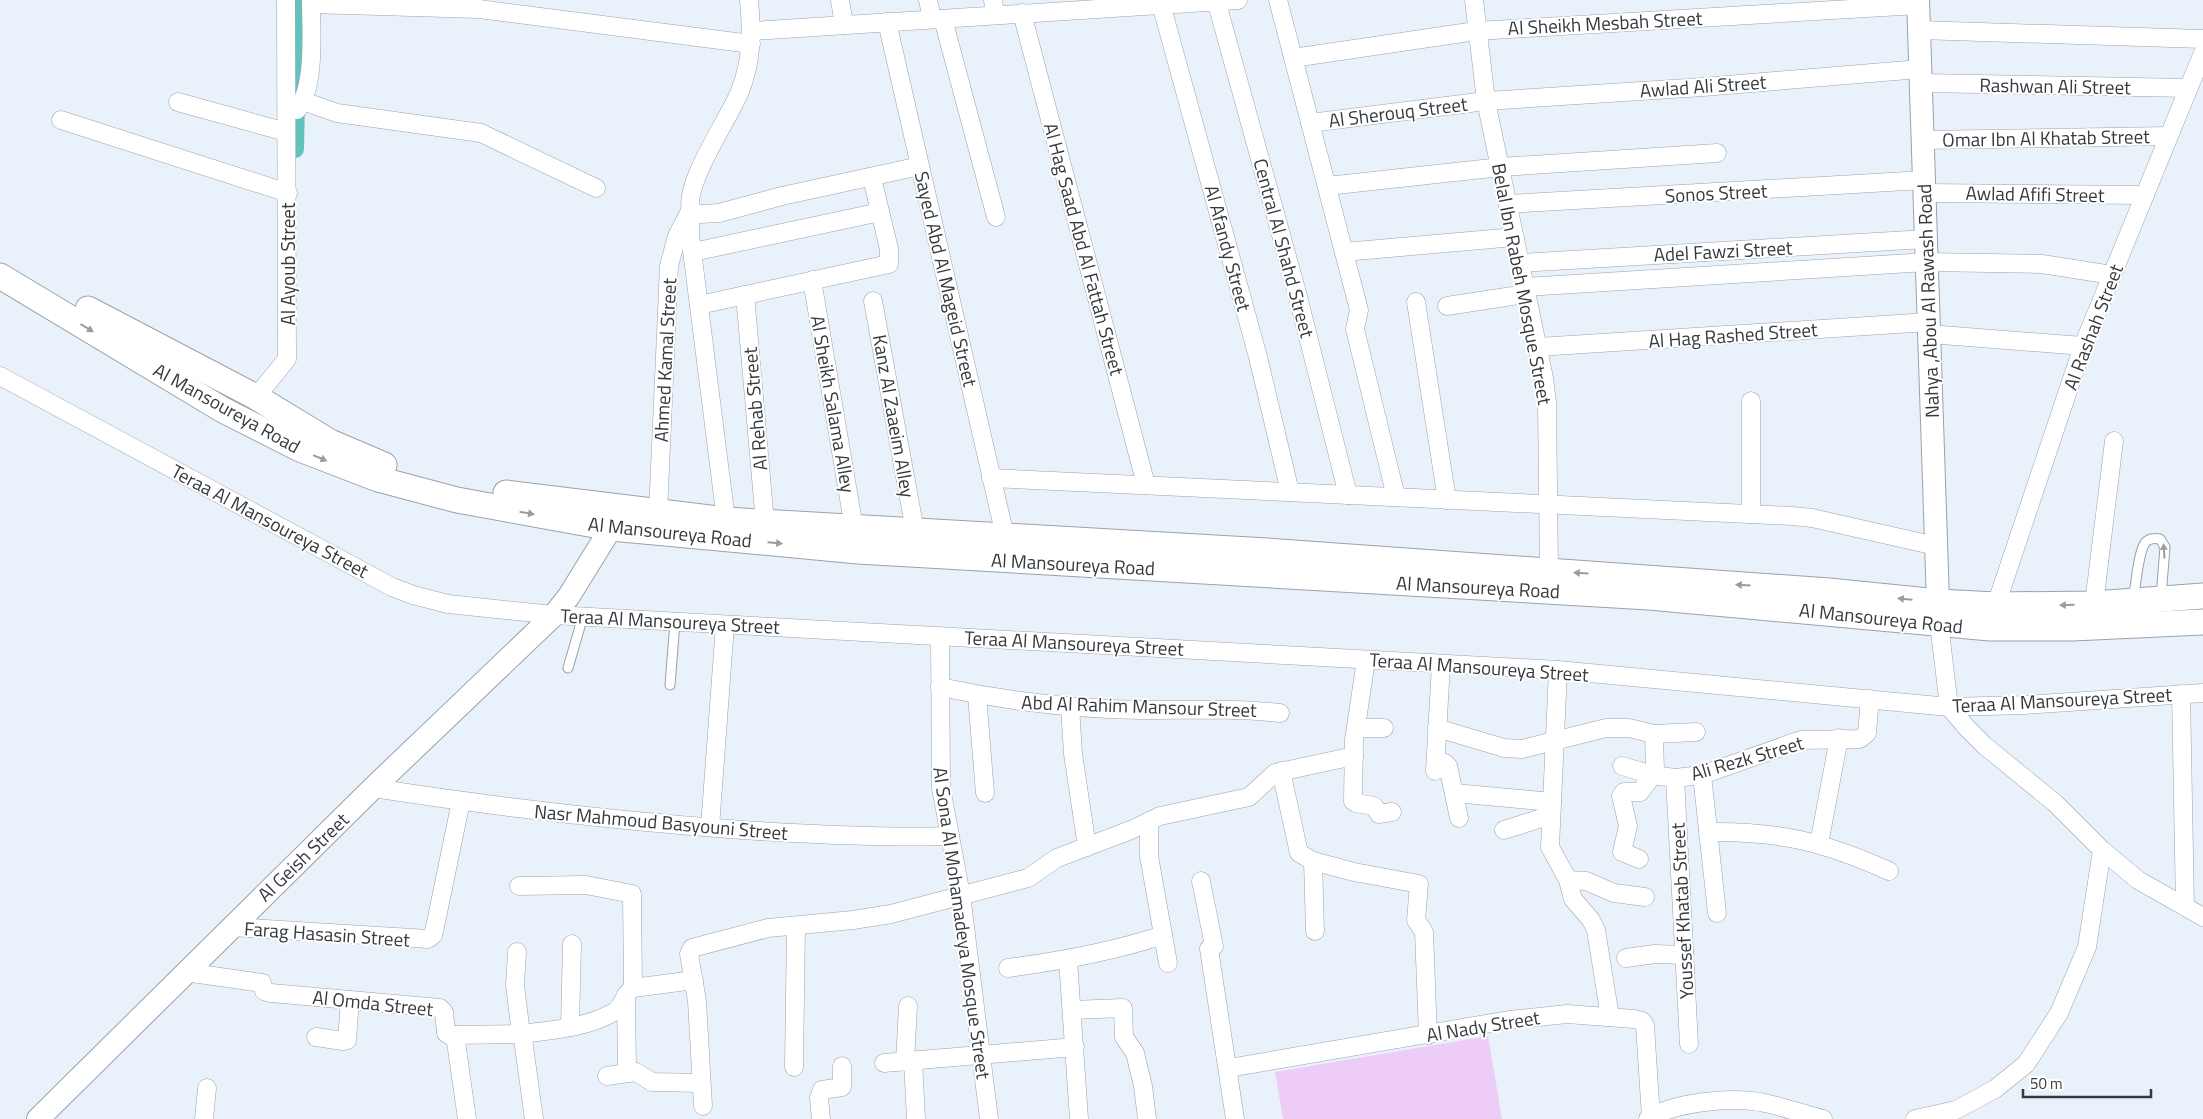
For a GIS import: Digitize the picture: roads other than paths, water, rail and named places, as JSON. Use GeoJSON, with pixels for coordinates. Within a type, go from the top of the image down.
{"type":"FeatureCollection","features":[{"type":"Feature","properties":{"kind":"main road","name":"Al Mansoureya Road"},"geometry":{"type":"LineString","coordinates":[[0,258],[71,300],[180,370],[261,431],[300,450],[363,474],[605,538],[858,551],[1549,571],[1829,591],[1938,613],[1990,628],[2072,628],[2203,622]]}},
{"type":"Feature","properties":{"kind":"main road","name":"Al Mansoureya Road"},"geometry":{"type":"LineString","coordinates":[[0,276],[180,370],[256,398],[330,442],[408,473],[466,487],[658,514],[766,523],[1005,536],[1266,563],[1649,597],[1938,613],[1996,605],[2094,604],[2203,596]]}},
{"type":"Feature","properties":{"kind":"street","name":"Al Ayoub Street"},"geometry":{"type":"LineString","coordinates":[[256,398],[287,359],[286,0]]}},
{"type":"Feature","properties":{"kind":"street"},"geometry":{"type":"LineString","coordinates":[[726,520],[692,252],[690,197],[696,178],[740,92],[748,66],[752,37],[749,0]]}},
{"type":"Feature","properties":{"kind":"street"},"geometry":{"type":"LineString","coordinates":[[840,0],[844,25]]}},
{"type":"Feature","properties":{"kind":"street"},"geometry":{"type":"LineString","coordinates":[[928,0],[937,19],[996,217]]}},
{"type":"Feature","properties":{"kind":"street"},"geometry":{"type":"LineString","coordinates":[[178,102],[286,125],[303,101],[309,70],[311,2],[479,9],[752,37],[844,25],[937,19],[994,7],[1022,13],[1090,4],[1238,0]]}},
{"type":"Feature","properties":{"kind":"street"},"geometry":{"type":"LineString","coordinates":[[1278,0],[1359,310],[1355,328],[1396,497]]}},
{"type":"Feature","properties":{"kind":"street","name":"Belal Ibn Rabeh Mosque Street"},"geometry":{"type":"LineString","coordinates":[[1474,0],[1476,31],[1486,101],[1538,347],[1547,403],[1549,571]]}},
{"type":"Feature","properties":{"kind":"street","name":"Central Al Shahd Street"},"geometry":{"type":"LineString","coordinates":[[1216,1],[1296,289],[1348,495]]}},
{"type":"Feature","properties":{"kind":"street","name":"Al Afandy Street"},"geometry":{"type":"LineString","coordinates":[[1150,3],[1258,357],[1290,492]]}},
{"type":"Feature","properties":{"kind":"street","name":"Al Sheikh Mesbah Street"},"geometry":{"type":"LineString","coordinates":[[1293,58],[1476,31],[1918,3]]}},
{"type":"Feature","properties":{"kind":"street","name":"Nahya ,Abou Al Rawash Road"},"geometry":{"type":"LineString","coordinates":[[1918,3],[1938,613]]}},
{"type":"Feature","properties":{"kind":"street","name":"Al Hag Saad Abd Al Fattah Street"},"geometry":{"type":"LineString","coordinates":[[1022,13],[1146,485]]}},
{"type":"Feature","properties":{"kind":"street","name":"Sayed Abd Al Mageid Street"},"geometry":{"type":"LineString","coordinates":[[887,22],[1005,536]]}},
{"type":"Feature","properties":{"kind":"street"},"geometry":{"type":"LineString","coordinates":[[1919,30],[2203,39]]}},
{"type":"Feature","properties":{"kind":"street","name":"Al Rashah Street"},"geometry":{"type":"LineString","coordinates":[[1996,605],[2083,346],[2203,53]]}},
{"type":"Feature","properties":{"kind":"street","name":"Rashwan Ali Street"},"geometry":{"type":"LineString","coordinates":[[1920,76],[2188,88]]}},
{"type":"Feature","properties":{"kind":"street","name":"Awlad Ali Street"},"geometry":{"type":"LineString","coordinates":[[1486,101],[1920,76]]}},
{"type":"Feature","properties":{"kind":"street"},"geometry":{"type":"LineString","coordinates":[[303,101],[337,113],[481,133],[596,188]]}},
{"type":"Feature","properties":{"kind":"street","name":"Al Sherouq Street"},"geometry":{"type":"LineString","coordinates":[[1310,124],[1486,101]]}},
{"type":"Feature","properties":{"kind":"street"},"geometry":{"type":"LineString","coordinates":[[61,120],[288,193]]}},
{"type":"Feature","properties":{"kind":"street","name":"Omar Ibn Al Khatab Street"},"geometry":{"type":"LineString","coordinates":[[1923,140],[2169,136]]}},
{"type":"Feature","properties":{"kind":"street"},"geometry":{"type":"LineString","coordinates":[[1327,186],[1501,167],[1717,153]]}},
{"type":"Feature","properties":{"kind":"street"},"geometry":{"type":"LineString","coordinates":[[691,211],[700,214],[719,213],[782,196],[872,178],[920,166]]}},
{"type":"Feature","properties":{"kind":"street"},"geometry":{"type":"LineString","coordinates":[[699,304],[889,264],[891,260],[872,178]]}},
{"type":"Feature","properties":{"kind":"street","name":"Awlad Afifi Street"},"geometry":{"type":"LineString","coordinates":[[1924,186],[2145,195]]}},
{"type":"Feature","properties":{"kind":"street","name":"Sonos Street"},"geometry":{"type":"LineString","coordinates":[[1508,204],[1924,186]]}},
{"type":"Feature","properties":{"kind":"street","name":"Ahmed Kamal Street"},"geometry":{"type":"LineString","coordinates":[[658,514],[669,266],[677,236],[691,211]]}},
{"type":"Feature","properties":{"kind":"street"},"geometry":{"type":"LineString","coordinates":[[692,252],[880,212]]}},
{"type":"Feature","properties":{"kind":"street"},"geometry":{"type":"LineString","coordinates":[[1344,252],[1515,237]]}},
{"type":"Feature","properties":{"kind":"street","name":"Adel Fawzi Street"},"geometry":{"type":"LineString","coordinates":[[1520,262],[1926,239]]}},
{"type":"Feature","properties":{"kind":"street"},"geometry":{"type":"LineString","coordinates":[[1447,306],[1526,291],[1927,262],[2042,264],[2112,275]]}},
{"type":"Feature","properties":{"kind":"street","name":"Al Sheikh Salama Alley"},"geometry":{"type":"LineString","coordinates":[[812,280],[854,528]]}},
{"type":"Feature","properties":{"kind":"street","name":"Al Rehab Street"},"geometry":{"type":"LineString","coordinates":[[745,295],[766,523]]}},
{"type":"Feature","properties":{"kind":"street","name":"Kanz Al Zaaeim Alley"},"geometry":{"type":"LineString","coordinates":[[873,301],[915,531]]}},
{"type":"Feature","properties":{"kind":"street"},"geometry":{"type":"LineString","coordinates":[[1416,302],[1447,500]]}},
{"type":"Feature","properties":{"kind":"street","name":"Al Hag Rashed Street"},"geometry":{"type":"LineString","coordinates":[[1538,347],[1929,328],[2083,346]]}},
{"type":"Feature","properties":{"kind":"street","name":"Teraa Al Mansoureya Street"},"geometry":{"type":"LineString","coordinates":[[0,376],[392,587],[413,595],[448,604],[554,614],[725,625],[1558,670],[1949,707],[2024,706],[2203,692]]}},
{"type":"Feature","properties":{"kind":"street"},"geometry":{"type":"LineString","coordinates":[[1751,401],[1751,514]]}},
{"type":"Feature","properties":{"kind":"street"},"geometry":{"type":"LineString","coordinates":[[2094,604],[2114,441]]}},
{"type":"Feature","properties":{"kind":"street"},"geometry":{"type":"LineString","coordinates":[[991,478],[1812,518],[1936,546]]}},
{"type":"Feature","properties":{"kind":"street","name":"Al Geish Street"},"geometry":{"type":"LineString","coordinates":[[38,1119],[373,788],[554,614],[569,596],[605,538]]}},
{"type":"Feature","properties":{"kind":"street"},"geometry":{"type":"LineString","coordinates":[[1938,613],[1949,707],[1985,746],[2055,803],[2102,850],[2138,880],[2203,917]]}},
{"type":"Feature","properties":{"kind":"street"},"geometry":{"type":"LineString","coordinates":[[710,827],[725,625]]}},
{"type":"Feature","properties":{"kind":"street","name":"Al Sona Al Mohamadeya Mosque Street"},"geometry":{"type":"LineString","coordinates":[[940,636],[940,766],[961,895],[989,1119]]}},
{"type":"Feature","properties":{"kind":"street"},"geometry":{"type":"LineString","coordinates":[[1366,660],[1356,728],[1354,802],[1374,806],[1380,814],[1392,812]]}},
{"type":"Feature","properties":{"kind":"street"},"geometry":{"type":"LineString","coordinates":[[1441,664],[1435,766],[1447,764],[1455,792],[1459,818]]}},
{"type":"Feature","properties":{"kind":"street"},"geometry":{"type":"LineString","coordinates":[[1558,670],[1550,847],[1568,880],[1573,899],[1591,920],[1596,930],[1610,1017]]}},
{"type":"Feature","properties":{"kind":"street","name":"Abd Al Rahim Mansour Street"},"geometry":{"type":"LineString","coordinates":[[940,687],[977,695],[1070,706],[1143,710],[1210,708],[1280,713]]}},
{"type":"Feature","properties":{"kind":"street"},"geometry":{"type":"LineString","coordinates":[[2181,694],[2185,907]]}},
{"type":"Feature","properties":{"kind":"street"},"geometry":{"type":"LineString","coordinates":[[977,695],[985,793]]}},
{"type":"Feature","properties":{"kind":"street","name":"Ali Rezk Street"},"geometry":{"type":"LineString","coordinates":[[1622,766],[1653,775],[1675,778],[1702,775],[1801,740],[1839,738],[1858,740],[1864,737],[1870,700]]}},
{"type":"Feature","properties":{"kind":"street"},"geometry":{"type":"LineString","coordinates":[[1070,706],[1073,754],[1087,847]]}},
{"type":"Feature","properties":{"kind":"street"},"geometry":{"type":"LineString","coordinates":[[1356,728],[1384,728]]}},
{"type":"Feature","properties":{"kind":"street"},"geometry":{"type":"LineString","coordinates":[[1437,728],[1504,748],[1522,749],[1606,728],[1629,728],[1654,734],[1696,732]]}},
{"type":"Feature","properties":{"kind":"street"},"geometry":{"type":"LineString","coordinates":[[1640,859],[1622,852],[1628,830],[1619,822],[1621,795],[1624,792],[1638,793],[1653,775],[1655,769],[1654,734]]}},
{"type":"Feature","properties":{"kind":"street"},"geometry":{"type":"LineString","coordinates":[[1819,844],[1839,738]]}},
{"type":"Feature","properties":{"kind":"street"},"geometry":{"type":"LineString","coordinates":[[703,1106],[694,980],[689,954],[696,948],[768,928],[853,920],[891,914],[1028,878],[1057,858],[1160,816],[1249,797],[1268,777],[1281,771],[1354,756]]}},
{"type":"Feature","properties":{"kind":"street"},"geometry":{"type":"LineString","coordinates":[[1281,771],[1299,853],[1313,861],[1354,872],[1419,884],[1416,920],[1424,932],[1428,1035]]}},
{"type":"Feature","properties":{"kind":"street"},"geometry":{"type":"LineString","coordinates":[[1702,775],[1717,913]]}},
{"type":"Feature","properties":{"kind":"street","name":"Youssef Khatab Street"},"geometry":{"type":"LineString","coordinates":[[1675,778],[1689,1044]]}},
{"type":"Feature","properties":{"kind":"street","name":"Nasr Mahmoud Basyouni Street"},"geometry":{"type":"LineString","coordinates":[[373,788],[554,813],[710,827],[898,838],[950,836]]}},
{"type":"Feature","properties":{"kind":"street"},"geometry":{"type":"LineString","coordinates":[[1455,792],[1552,809]]}},
{"type":"Feature","properties":{"kind":"street","name":"Farag Hasasin Street"},"geometry":{"type":"LineString","coordinates":[[232,927],[428,939],[432,937],[460,801]]}},
{"type":"Feature","properties":{"kind":"street"},"geometry":{"type":"LineString","coordinates":[[1504,830],[1552,809]]}},
{"type":"Feature","properties":{"kind":"street"},"geometry":{"type":"LineString","coordinates":[[1148,821],[1149,856],[1168,963]]}},
{"type":"Feature","properties":{"kind":"street"},"geometry":{"type":"LineString","coordinates":[[1708,832],[1746,831],[1796,837],[1844,850],[1889,871]]}},
{"type":"Feature","properties":{"kind":"street"},"geometry":{"type":"LineString","coordinates":[[1915,1119],[1956,1110],[1995,1089],[2026,1064],[2059,1013],[2087,947],[2102,850]]}},
{"type":"Feature","properties":{"kind":"street"},"geometry":{"type":"LineString","coordinates":[[1313,861],[1315,931]]}},
{"type":"Feature","properties":{"kind":"street"},"geometry":{"type":"LineString","coordinates":[[1568,880],[1586,881],[1614,893],[1645,896]]}},
{"type":"Feature","properties":{"kind":"street"},"geometry":{"type":"LineString","coordinates":[[1201,881],[1214,946],[1209,949],[1229,1068],[1235,1119]]}},
{"type":"Feature","properties":{"kind":"street"},"geometry":{"type":"LineString","coordinates":[[519,886],[586,885],[632,894],[627,1073]]}},
{"type":"Feature","properties":{"kind":"street"},"geometry":{"type":"LineString","coordinates":[[794,1067],[796,926]]}},
{"type":"Feature","properties":{"kind":"street"},"geometry":{"type":"LineString","coordinates":[[1008,968],[1068,960],[1126,947],[1163,934]]}},
{"type":"Feature","properties":{"kind":"street"},"geometry":{"type":"LineString","coordinates":[[570,1027],[572,944]]}},
{"type":"Feature","properties":{"kind":"street"},"geometry":{"type":"LineString","coordinates":[[517,952],[515,985],[534,1119]]}},
{"type":"Feature","properties":{"kind":"street"},"geometry":{"type":"LineString","coordinates":[[1626,958],[1655,954],[1684,955]]}},
{"type":"Feature","properties":{"kind":"street"},"geometry":{"type":"LineString","coordinates":[[1068,960],[1079,1119]]}},
{"type":"Feature","properties":{"kind":"street","name":"Al Omda Street"},"geometry":{"type":"LineString","coordinates":[[185,972],[262,983],[264,990],[271,992],[440,1008],[444,1012],[446,1034],[456,1035],[521,1034],[592,1022],[617,1010],[630,991]]}},
{"type":"Feature","properties":{"kind":"street"},"geometry":{"type":"LineString","coordinates":[[630,991],[694,980]]}},
{"type":"Feature","properties":{"kind":"street"},"geometry":{"type":"LineString","coordinates":[[316,1037],[346,1040],[350,1000]]}},
{"type":"Feature","properties":{"kind":"street"},"geometry":{"type":"LineString","coordinates":[[908,1006],[909,1062],[916,1119]]}},
{"type":"Feature","properties":{"kind":"street"},"geometry":{"type":"LineString","coordinates":[[1072,1010],[1123,1008],[1124,1037],[1136,1053],[1147,1119]]}},
{"type":"Feature","properties":{"kind":"street","name":"Al Nady Street"},"geometry":{"type":"LineString","coordinates":[[1229,1068],[1509,1020],[1567,1014],[1610,1017],[1642,1021],[1645,1026],[1650,1118]]}},
{"type":"Feature","properties":{"kind":"street"},"geometry":{"type":"LineString","coordinates":[[456,1035],[467,1119]]}},
{"type":"Feature","properties":{"kind":"street"},"geometry":{"type":"LineString","coordinates":[[884,1063],[1075,1047]]}},
{"type":"Feature","properties":{"kind":"street"},"geometry":{"type":"LineString","coordinates":[[821,1119],[819,1095],[822,1090],[842,1088],[842,1066]]}},
{"type":"Feature","properties":{"kind":"street"},"geometry":{"type":"LineString","coordinates":[[607,1076],[640,1073],[652,1082],[701,1083]]}},
{"type":"Feature","properties":{"kind":"street"},"geometry":{"type":"LineString","coordinates":[[204,1119],[207,1088]]}},
{"type":"Feature","properties":{"kind":"street"},"geometry":{"type":"LineString","coordinates":[[1650,1118],[1671,1108],[1717,1101],[1760,1102],[1823,1119]]}},
{"type":"Feature","properties":{"kind":"lane"},"geometry":{"type":"LineString","coordinates":[[2133,602],[2144,545],[2150,539],[2155,538],[2163,542],[2165,547],[2160,600]]}},
{"type":"Feature","properties":{"kind":"lane"},"geometry":{"type":"LineString","coordinates":[[568,668],[583,616]]}},
{"type":"Feature","properties":{"kind":"lane"},"geometry":{"type":"LineString","coordinates":[[670,685],[675,622]]}},
{"type":"Feature","properties":{"kind":"waterway"},"geometry":{"type":"LineString","coordinates":[[295,149],[298,0]]}}]}
